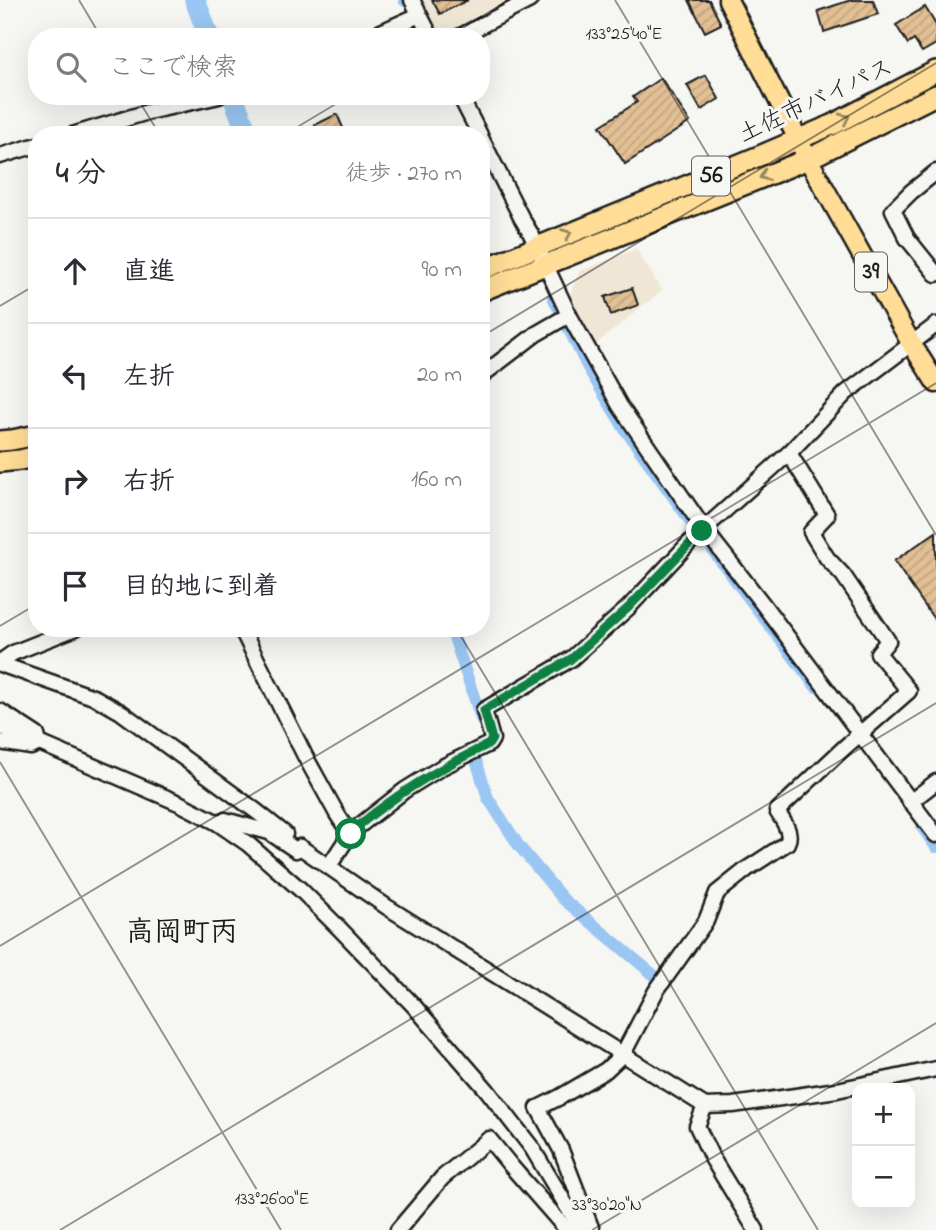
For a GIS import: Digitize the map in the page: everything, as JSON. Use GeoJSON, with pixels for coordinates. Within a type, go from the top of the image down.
{"type":"FeatureCollection","features":[{"type":"Feature","properties":{"kind":"highway","name":"土佐市バイパス"},"geometry":{"type":"LineString","coordinates":[[490,286],[541,256],[798,139],[936,71]]}},
{"type":"Feature","properties":{"kind":"highway","name":"土佐市バイパス"},"geometry":{"type":"LineString","coordinates":[[490,268],[541,256],[808,159],[936,95]]}},
{"type":"Feature","properties":{"kind":"highway"},"geometry":{"type":"LineString","coordinates":[[0,441],[28,437]]}},
{"type":"Feature","properties":{"kind":"highway"},"geometry":{"type":"LineString","coordinates":[[0,462],[28,458]]}},
{"type":"Feature","properties":{"kind":"main road","name":"39"},"geometry":{"type":"LineString","coordinates":[[728,0],[808,159],[936,383]]}},
{"type":"Feature","properties":{"kind":"street"},"geometry":{"type":"LineString","coordinates":[[412,0],[426,28]]}},
{"type":"Feature","properties":{"kind":"street"},"geometry":{"type":"LineString","coordinates":[[476,28],[530,0]]}},
{"type":"Feature","properties":{"kind":"street"},"geometry":{"type":"LineString","coordinates":[[390,28],[419,15]]}},
{"type":"Feature","properties":{"kind":"street"},"geometry":{"type":"LineString","coordinates":[[103,126],[181,105]]}},
{"type":"Feature","properties":{"kind":"street"},"geometry":{"type":"LineString","coordinates":[[465,105],[476,126]]}},
{"type":"Feature","properties":{"kind":"street"},"geometry":{"type":"LineString","coordinates":[[0,156],[28,149]]}},
{"type":"Feature","properties":{"kind":"street"},"geometry":{"type":"LineString","coordinates":[[490,154],[541,256],[564,317],[701,532],[936,835]]}},
{"type":"Feature","properties":{"kind":"street"},"geometry":{"type":"LineString","coordinates":[[936,172],[893,210],[907,238],[936,274]]}},
{"type":"Feature","properties":{"kind":"street"},"geometry":{"type":"LineString","coordinates":[[490,369],[536,334],[564,317]]}},
{"type":"Feature","properties":{"kind":"street"},"geometry":{"type":"LineString","coordinates":[[329,866],[350,833],[405,790],[442,767],[489,744],[492,739],[484,710],[571,659],[628,608],[701,532],[789,453],[846,393],[936,325]]}},
{"type":"Feature","properties":{"kind":"street"},"geometry":{"type":"LineString","coordinates":[[592,1230],[561,1150],[538,1108],[606,1070],[623,1054],[656,992],[706,921],[717,893],[788,842],[789,833],[777,811],[909,691],[878,653],[888,641],[811,532],[827,515],[789,453]]}},
{"type":"Feature","properties":{"kind":"street"},"geometry":{"type":"LineString","coordinates":[[0,663],[13,653],[53,637]]}},
{"type":"Feature","properties":{"kind":"street"},"geometry":{"type":"LineString","coordinates":[[246,637],[306,756],[350,833]]}},
{"type":"Feature","properties":{"kind":"street"},"geometry":{"type":"LineString","coordinates":[[0,663],[96,698],[121,712],[256,811],[300,847],[418,926],[705,1106],[733,1105],[935,1073]]}},
{"type":"Feature","properties":{"kind":"street"},"geometry":{"type":"LineString","coordinates":[[0,711],[37,735],[39,743]]}},
{"type":"Feature","properties":{"kind":"street"},"geometry":{"type":"LineString","coordinates":[[0,726],[181,804],[216,822],[248,844],[301,890],[423,1017],[487,1090],[532,1148],[581,1230]]}},
{"type":"Feature","properties":{"kind":"street"},"geometry":{"type":"LineString","coordinates":[[0,742],[31,747],[39,743]]}},
{"type":"Feature","properties":{"kind":"street"},"geometry":{"type":"LineString","coordinates":[[910,802],[936,782]]}},
{"type":"Feature","properties":{"kind":"street"},"geometry":{"type":"LineString","coordinates":[[216,822],[225,820],[269,832],[296,850],[300,847]]}},
{"type":"Feature","properties":{"kind":"street"},"geometry":{"type":"LineString","coordinates":[[705,1106],[697,1126],[712,1158],[757,1230]]}},
{"type":"Feature","properties":{"kind":"street"},"geometry":{"type":"LineString","coordinates":[[398,1230],[442,1178],[489,1139],[567,1230]]}},
{"type":"Feature","properties":{"kind":"shaded area"},"geometry":{"type":"Polygon","coordinates":[[[420,0],[519,0],[467,28],[434,28],[420,0]]]}},
{"type":"Feature","properties":{"kind":"shaded area"},"geometry":{"type":"Polygon","coordinates":[[[636,249],[662,290],[594,346],[569,298],[579,272],[636,249]]]}},
{"type":"Feature","properties":{"kind":"building"},"geometry":{"type":"Polygon","coordinates":[[[432,0],[468,0],[440,14],[432,0]]]}},
{"type":"Feature","properties":{"kind":"building"},"geometry":{"type":"Polygon","coordinates":[[[689,0],[709,0],[721,24],[705,32],[689,0]]]}},
{"type":"Feature","properties":{"kind":"building"},"geometry":{"type":"Polygon","coordinates":[[[851,0],[873,0],[878,14],[824,32],[818,11],[851,0]]]}},
{"type":"Feature","properties":{"kind":"building"},"geometry":{"type":"Polygon","coordinates":[[[925,7],[936,25],[936,44],[922,52],[914,40],[908,44],[896,25],[925,7]]]}},
{"type":"Feature","properties":{"kind":"building"},"geometry":{"type":"Polygon","coordinates":[[[706,75],[719,99],[701,110],[687,85],[706,75]]]}},
{"type":"Feature","properties":{"kind":"building"},"geometry":{"type":"Polygon","coordinates":[[[661,78],[690,122],[625,164],[600,126],[637,102],[633,97],[661,78]]]}},
{"type":"Feature","properties":{"kind":"building"},"geometry":{"type":"Polygon","coordinates":[[[337,114],[342,126],[315,126],[337,114]]]}},
{"type":"Feature","properties":{"kind":"building"},"geometry":{"type":"Polygon","coordinates":[[[632,288],[638,305],[611,315],[605,297],[632,288]]]}},
{"type":"Feature","properties":{"kind":"building"},"geometry":{"type":"Polygon","coordinates":[[[936,532],[936,622],[894,561],[936,532]]]}},
{"type":"Feature","properties":{"kind":"waterway"},"geometry":{"type":"LineString","coordinates":[[195,0],[206,28]]}},
{"type":"Feature","properties":{"kind":"waterway"},"geometry":{"type":"LineString","coordinates":[[236,105],[244,126]]}},
{"type":"Feature","properties":{"kind":"waterway"},"geometry":{"type":"LineString","coordinates":[[553,297],[588,368],[624,428],[701,536]]}},
{"type":"Feature","properties":{"kind":"waterway"},"geometry":{"type":"LineString","coordinates":[[713,551],[816,687]]}},
{"type":"Feature","properties":{"kind":"waterway"},"geometry":{"type":"LineString","coordinates":[[454,637],[482,721]]}},
{"type":"Feature","properties":{"kind":"waterway"},"geometry":{"type":"LineString","coordinates":[[474,754],[488,798],[519,846],[563,899],[655,976]]}},
{"type":"Feature","properties":{"kind":"waterway"},"geometry":{"type":"LineString","coordinates":[[922,827],[936,847]]}},
{"type":"Feature","properties":{"kind":"district","name":"高岡町丙"},"geometry":{"type":"Point","coordinates":[182,933]}},
{"type":"Feature","properties":{"kind":"route"},"geometry":{"type":"LineString","coordinates":[[351,834],[405,790],[442,767],[489,744],[492,739],[484,710],[571,659],[628,608],[702,531]]}}]}
